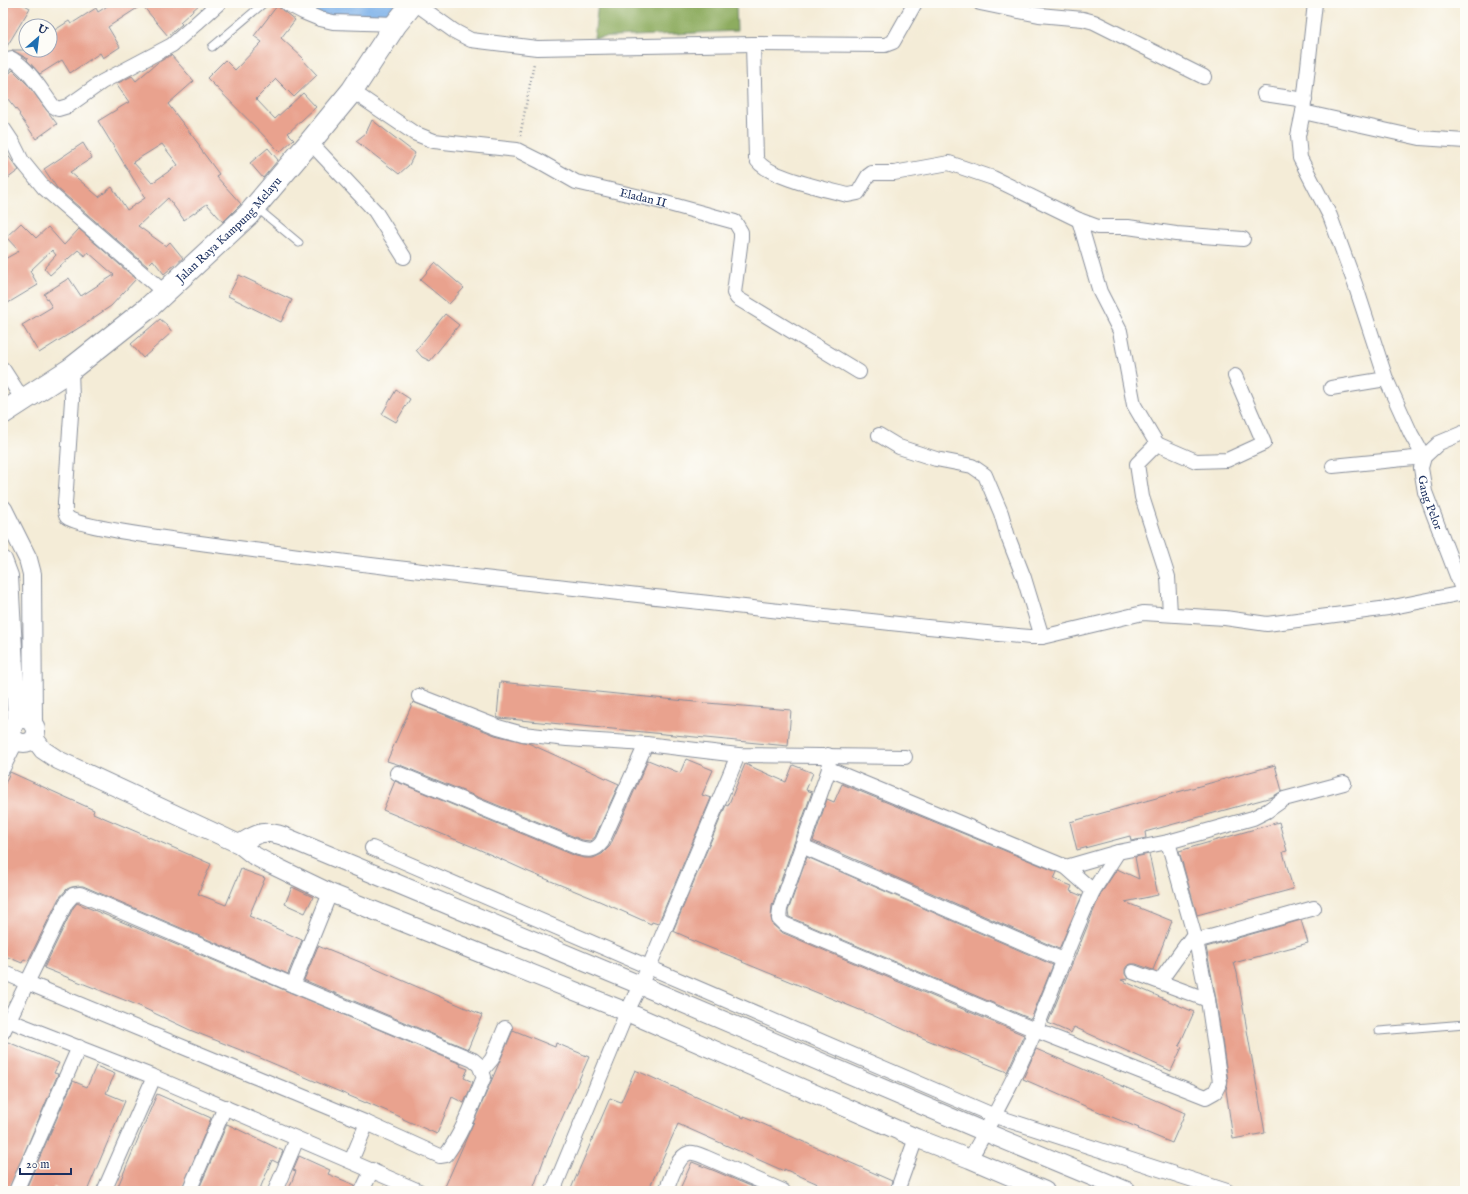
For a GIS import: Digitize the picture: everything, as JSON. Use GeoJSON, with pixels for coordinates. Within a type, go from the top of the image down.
{"type":"FeatureCollection","features":[{"type":"Feature","properties":{"kind":"main road","name":"Jalan Raya Kampung Melayu"},"geometry":{"type":"LineString","coordinates":[[3,413],[71,369],[148,308],[255,207],[352,91],[396,24],[414,3]]}},
{"type":"Feature","properties":{"kind":"street"},"geometry":{"type":"LineString","coordinates":[[3,68],[7,60],[12,59],[15,61],[31,76],[53,106],[61,109],[68,106],[102,82],[172,45],[219,3]]}},
{"type":"Feature","properties":{"kind":"street"},"geometry":{"type":"LineString","coordinates":[[286,3],[303,12],[333,22],[396,24]]}},
{"type":"Feature","properties":{"kind":"street"},"geometry":{"type":"LineString","coordinates":[[414,3],[454,31],[471,40],[537,48],[753,44],[885,45],[893,42],[915,3]]}},
{"type":"Feature","properties":{"kind":"street"},"geometry":{"type":"LineString","coordinates":[[980,3],[1039,15],[1083,18],[1094,22],[1204,77]]}},
{"type":"Feature","properties":{"kind":"street"},"geometry":{"type":"LineString","coordinates":[[1315,3],[1304,106],[1298,136],[1300,158],[1330,216],[1355,284],[1386,379],[1411,434],[1424,457],[1333,466]]}},
{"type":"Feature","properties":{"kind":"street"},"geometry":{"type":"LineString","coordinates":[[753,44],[755,150],[757,162],[764,168],[783,176],[848,195],[858,193],[868,176],[872,173],[894,173],[949,163],[993,178],[1079,220],[1098,227],[1128,228],[1176,234],[1243,239]]}},
{"type":"Feature","properties":{"kind":"street","name":"Eladan II"},"geometry":{"type":"LineString","coordinates":[[352,91],[414,133],[434,141],[517,150],[539,160],[576,182],[662,202],[735,222],[741,232],[734,293],[737,298],[859,372]]}},
{"type":"Feature","properties":{"kind":"street"},"geometry":{"type":"LineString","coordinates":[[1264,94],[1420,138],[1465,141]]}},
{"type":"Feature","properties":{"kind":"street"},"geometry":{"type":"LineString","coordinates":[[3,128],[22,161],[44,188],[165,293]]}},
{"type":"Feature","properties":{"kind":"street"},"geometry":{"type":"LineString","coordinates":[[310,142],[375,211],[404,257]]}},
{"type":"Feature","properties":{"kind":"street"},"geometry":{"type":"LineString","coordinates":[[1079,220],[1100,292],[1120,331],[1134,405],[1158,444],[1196,461],[1227,460],[1264,443],[1235,376]]}},
{"type":"Feature","properties":{"kind":"street"},"geometry":{"type":"LineString","coordinates":[[3,369],[23,400]]}},
{"type":"Feature","properties":{"kind":"street"},"geometry":{"type":"LineString","coordinates":[[71,369],[72,400],[64,503],[65,514],[69,519],[112,530],[329,560],[909,626],[1042,637],[1143,612],[1225,618],[1267,624],[1388,608],[1464,595]]}},
{"type":"Feature","properties":{"kind":"street"},"geometry":{"type":"LineString","coordinates":[[1330,388],[1386,379]]}},
{"type":"Feature","properties":{"kind":"street","name":"Gang Pelor"},"geometry":{"type":"LineString","coordinates":[[1464,595],[1425,492],[1421,468],[1424,457],[1439,443],[1465,432]]}},
{"type":"Feature","properties":{"kind":"street"},"geometry":{"type":"LineString","coordinates":[[879,435],[899,447],[936,459],[972,466],[985,475],[1001,513],[1008,537],[1024,578],[1042,637]]}},
{"type":"Feature","properties":{"kind":"street"},"geometry":{"type":"LineString","coordinates":[[1158,444],[1137,464],[1142,497],[1168,577],[1170,614]]}},
{"type":"Feature","properties":{"kind":"street"},"geometry":{"type":"LineString","coordinates":[[3,509],[28,559],[32,574],[25,731],[4,763]]}},
{"type":"Feature","properties":{"kind":"street"},"geometry":{"type":"LineString","coordinates":[[3,560],[9,576],[25,731],[43,750],[58,760],[239,844],[253,855],[330,893],[627,1012],[916,1138],[1046,1191]]}},
{"type":"Feature","properties":{"kind":"street"},"geometry":{"type":"LineString","coordinates":[[419,696],[486,723],[523,734],[567,739],[646,744],[738,755],[828,762],[905,757]]}},
{"type":"Feature","properties":{"kind":"street"},"geometry":{"type":"LineString","coordinates":[[397,773],[589,851],[595,849],[602,842],[646,744]]}},
{"type":"Feature","properties":{"kind":"street"},"geometry":{"type":"LineString","coordinates":[[552,1191],[627,1012],[649,967],[738,755]]}},
{"type":"Feature","properties":{"kind":"street"},"geometry":{"type":"LineString","coordinates":[[828,762],[802,846],[780,909],[779,919],[784,924],[1035,1030],[1206,1096],[1215,1092],[1220,1082],[1208,1000],[1195,937],[1168,842]]}},
{"type":"Feature","properties":{"kind":"street"},"geometry":{"type":"LineString","coordinates":[[828,762],[1066,867],[1093,891]]}},
{"type":"Feature","properties":{"kind":"street"},"geometry":{"type":"LineString","coordinates":[[1066,867],[1118,852],[1168,842],[1253,818],[1267,811],[1284,799],[1344,783]]}},
{"type":"Feature","properties":{"kind":"street"},"geometry":{"type":"LineString","coordinates":[[239,844],[261,832],[273,833],[282,836],[640,984],[1127,1191]]}},
{"type":"Feature","properties":{"kind":"street"},"geometry":{"type":"LineString","coordinates":[[802,846],[1063,960]]}},
{"type":"Feature","properties":{"kind":"street"},"geometry":{"type":"LineString","coordinates":[[372,848],[995,1116],[1228,1191]]}},
{"type":"Feature","properties":{"kind":"street"},"geometry":{"type":"LineString","coordinates":[[970,1159],[995,1116],[1035,1030],[1093,891],[1118,852]]}},
{"type":"Feature","properties":{"kind":"street"},"geometry":{"type":"LineString","coordinates":[[293,985],[330,893]]}},
{"type":"Feature","properties":{"kind":"street"},"geometry":{"type":"LineString","coordinates":[[3,972],[28,983],[367,1123],[440,1156],[446,1155],[452,1146],[462,1128],[484,1077],[479,1065],[473,1060],[80,894],[73,895],[66,903],[28,983],[6,1026],[79,1047],[154,1077],[419,1191]]}},
{"type":"Feature","properties":{"kind":"street"},"geometry":{"type":"LineString","coordinates":[[1160,981],[1195,937],[1314,908]]}},
{"type":"Feature","properties":{"kind":"street"},"geometry":{"type":"LineString","coordinates":[[1134,972],[1208,1000]]}},
{"type":"Feature","properties":{"kind":"street"},"geometry":{"type":"LineString","coordinates":[[482,1071],[492,1059],[505,1028]]}},
{"type":"Feature","properties":{"kind":"street"},"geometry":{"type":"LineString","coordinates":[[16,1191],[79,1047]]}},
{"type":"Feature","properties":{"kind":"street"},"geometry":{"type":"LineString","coordinates":[[104,1191],[154,1077]]}},
{"type":"Feature","properties":{"kind":"street"},"geometry":{"type":"LineString","coordinates":[[189,1191],[225,1108]]}},
{"type":"Feature","properties":{"kind":"street"},"geometry":{"type":"LineString","coordinates":[[351,1161],[367,1123]]}},
{"type":"Feature","properties":{"kind":"street"},"geometry":{"type":"LineString","coordinates":[[897,1191],[916,1138]]}},
{"type":"Feature","properties":{"kind":"street"},"geometry":{"type":"LineString","coordinates":[[275,1191],[297,1139]]}},
{"type":"Feature","properties":{"kind":"street"},"geometry":{"type":"LineString","coordinates":[[666,1191],[676,1167],[684,1156],[690,1153],[695,1153],[782,1191]]}},
{"type":"Feature","properties":{"kind":"street"},"geometry":{"type":"LineString","coordinates":[[362,1191],[372,1170]]}},
{"type":"Feature","properties":{"kind":"lane"},"geometry":{"type":"LineString","coordinates":[[212,47],[264,3]]}},
{"type":"Feature","properties":{"kind":"lane"},"geometry":{"type":"LineString","coordinates":[[255,207],[299,242]]}},
{"type":"Feature","properties":{"kind":"lane"},"geometry":{"type":"LineString","coordinates":[[1378,1031],[1465,1024]]}},
{"type":"Feature","properties":{"kind":"path"},"geometry":{"type":"LineString","coordinates":[[517,150],[537,48]]}},
{"type":"Feature","properties":{"kind":"green space"},"geometry":{"type":"Polygon","coordinates":[[[598,3],[736,3],[737,31],[594,38],[598,3]]]}},
{"type":"Feature","properties":{"kind":"building"},"geometry":{"type":"Polygon","coordinates":[[[3,3],[21,3],[30,8],[24,18],[18,18],[18,28],[3,53],[3,3]]]}},
{"type":"Feature","properties":{"kind":"building"},"geometry":{"type":"Polygon","coordinates":[[[112,3],[201,3],[180,22],[182,24],[168,36],[142,5],[108,27],[120,47],[103,58],[100,53],[70,73],[62,60],[40,74],[27,60],[28,59],[26,58],[58,58],[58,28],[69,21],[71,24],[96,8],[98,12],[112,3]]]}},
{"type":"Feature","properties":{"kind":"building"},"geometry":{"type":"Polygon","coordinates":[[[277,6],[295,20],[281,38],[303,58],[302,59],[317,75],[294,97],[276,79],[256,99],[275,119],[303,93],[316,107],[288,133],[294,139],[280,152],[207,78],[225,60],[235,70],[262,42],[254,36],[277,6]]]}},
{"type":"Feature","properties":{"kind":"building"},"geometry":{"type":"Polygon","coordinates":[[[12,50],[18,50],[18,53],[12,50]]]}},
{"type":"Feature","properties":{"kind":"building"},"geometry":{"type":"Polygon","coordinates":[[[171,55],[194,81],[168,104],[219,174],[216,176],[241,204],[223,222],[207,204],[184,220],[168,198],[138,226],[166,246],[170,242],[183,258],[164,274],[153,260],[147,266],[57,188],[44,169],[83,143],[92,158],[70,172],[99,197],[112,187],[127,210],[145,198],[98,121],[129,102],[116,84],[132,76],[136,81],[157,63],[171,55]],[[162,144],[133,162],[152,183],[178,165],[162,144]]]}},
{"type":"Feature","properties":{"kind":"building"},"geometry":{"type":"Polygon","coordinates":[[[13,70],[28,85],[57,124],[36,139],[19,115],[20,114],[3,93],[3,79],[13,70]]]}},
{"type":"Feature","properties":{"kind":"building"},"geometry":{"type":"Polygon","coordinates":[[[372,120],[415,153],[409,165],[399,174],[356,141],[366,133],[372,120]]]}},
{"type":"Feature","properties":{"kind":"building"},"geometry":{"type":"Polygon","coordinates":[[[268,148],[278,160],[263,178],[250,163],[268,148]]]}},
{"type":"Feature","properties":{"kind":"building"},"geometry":{"type":"Polygon","coordinates":[[[3,149],[19,170],[3,182],[3,149]]]}},
{"type":"Feature","properties":{"kind":"building"},"geometry":{"type":"Polygon","coordinates":[[[21,223],[36,238],[48,227],[64,245],[79,229],[136,279],[111,306],[39,353],[22,325],[52,307],[44,294],[69,278],[81,296],[114,275],[88,252],[85,256],[78,250],[50,275],[44,268],[56,255],[52,250],[30,271],[38,285],[3,306],[3,260],[19,251],[6,237],[21,223]]]}},
{"type":"Feature","properties":{"kind":"building"},"geometry":{"type":"Polygon","coordinates":[[[435,263],[464,288],[449,304],[420,280],[435,263]]]}},
{"type":"Feature","properties":{"kind":"building"},"geometry":{"type":"Polygon","coordinates":[[[239,275],[292,300],[281,322],[228,296],[239,275]]]}},
{"type":"Feature","properties":{"kind":"building"},"geometry":{"type":"Polygon","coordinates":[[[445,314],[459,325],[430,361],[422,357],[416,350],[445,314]]]}},
{"type":"Feature","properties":{"kind":"building"},"geometry":{"type":"Polygon","coordinates":[[[160,319],[172,332],[143,358],[131,344],[160,319]]]}},
{"type":"Feature","properties":{"kind":"building"},"geometry":{"type":"Polygon","coordinates":[[[396,390],[410,399],[396,422],[382,414],[396,390]]]}},
{"type":"Feature","properties":{"kind":"building"},"geometry":{"type":"Polygon","coordinates":[[[500,682],[695,702],[791,710],[788,746],[499,718],[497,717],[500,682]]]}},
{"type":"Feature","properties":{"kind":"building"},"geometry":{"type":"Polygon","coordinates":[[[413,702],[495,735],[528,743],[619,784],[595,837],[590,841],[582,840],[387,761],[413,702]]]}},
{"type":"Feature","properties":{"kind":"building"},"geometry":{"type":"Polygon","coordinates":[[[686,759],[713,770],[702,795],[711,798],[658,924],[652,922],[651,924],[476,848],[383,810],[395,781],[576,856],[593,858],[602,854],[610,846],[648,760],[680,773],[686,759]]]}},
{"type":"Feature","properties":{"kind":"building"},"geometry":{"type":"Polygon","coordinates":[[[745,764],[786,782],[793,765],[813,773],[806,790],[812,792],[772,906],[771,918],[773,925],[781,932],[1024,1035],[1007,1072],[742,962],[743,961],[688,939],[689,938],[673,931],[726,805],[728,806],[745,764]]]}},
{"type":"Feature","properties":{"kind":"building"},"geometry":{"type":"Polygon","coordinates":[[[1275,765],[1282,791],[1272,797],[1145,832],[1146,838],[1131,841],[1130,836],[1077,850],[1070,822],[1275,765]]]}},
{"type":"Feature","properties":{"kind":"building"},"geometry":{"type":"Polygon","coordinates":[[[10,772],[94,810],[93,813],[211,864],[198,894],[226,905],[241,869],[265,878],[249,916],[302,940],[288,974],[83,886],[67,889],[59,898],[28,961],[24,959],[22,963],[3,955],[3,788],[10,772]]]}},
{"type":"Feature","properties":{"kind":"building"},"geometry":{"type":"Polygon","coordinates":[[[842,784],[1057,872],[1054,879],[1072,886],[1070,891],[1082,896],[1059,949],[813,841],[827,799],[834,802],[842,784]]]}},
{"type":"Feature","properties":{"kind":"building"},"geometry":{"type":"Polygon","coordinates":[[[1279,822],[1287,851],[1283,852],[1293,889],[1197,915],[1179,851],[1279,822]]]}},
{"type":"Feature","properties":{"kind":"building"},"geometry":{"type":"Polygon","coordinates":[[[1149,854],[1158,895],[1125,902],[1172,921],[1153,970],[1136,964],[1131,964],[1125,969],[1125,974],[1128,979],[1121,980],[1194,1012],[1179,1046],[1182,1047],[1171,1071],[1074,1027],[1071,1033],[1048,1023],[1100,895],[1117,869],[1139,879],[1135,857],[1149,854]]]}},
{"type":"Feature","properties":{"kind":"building"},"geometry":{"type":"Polygon","coordinates":[[[807,857],[1053,965],[1031,1019],[789,917],[788,911],[807,857]]]}},
{"type":"Feature","properties":{"kind":"building"},"geometry":{"type":"Polygon","coordinates":[[[292,887],[313,897],[305,913],[285,904],[292,887]]]}},
{"type":"Feature","properties":{"kind":"building"},"geometry":{"type":"Polygon","coordinates":[[[77,903],[461,1064],[460,1066],[468,1069],[464,1078],[473,1082],[464,1103],[452,1097],[437,1134],[366,1102],[190,1030],[137,1005],[44,968],[73,908],[77,903]]]}},
{"type":"Feature","properties":{"kind":"building"},"geometry":{"type":"Polygon","coordinates":[[[1301,920],[1308,943],[1234,963],[1265,1133],[1233,1139],[1226,1090],[1228,1081],[1216,999],[1206,947],[1301,920]]]}},
{"type":"Feature","properties":{"kind":"building"},"geometry":{"type":"Polygon","coordinates":[[[318,946],[360,962],[482,1015],[468,1049],[304,980],[318,946]]]}},
{"type":"Feature","properties":{"kind":"building"},"geometry":{"type":"Polygon","coordinates":[[[513,1030],[555,1047],[556,1043],[589,1057],[544,1159],[532,1191],[443,1191],[479,1110],[513,1030]]]}},
{"type":"Feature","properties":{"kind":"building"},"geometry":{"type":"Polygon","coordinates":[[[3,1040],[59,1063],[54,1073],[58,1074],[8,1191],[3,1191],[3,1040]]]}},
{"type":"Feature","properties":{"kind":"building"},"geometry":{"type":"Polygon","coordinates":[[[1036,1049],[1185,1113],[1172,1143],[1023,1079],[1036,1049]]]}},
{"type":"Feature","properties":{"kind":"building"},"geometry":{"type":"Polygon","coordinates":[[[96,1066],[115,1074],[106,1093],[125,1101],[87,1191],[64,1191],[54,1187],[52,1191],[25,1191],[73,1081],[87,1087],[96,1066]]]}},
{"type":"Feature","properties":{"kind":"building"},"geometry":{"type":"Polygon","coordinates":[[[635,1070],[744,1118],[744,1116],[754,1120],[892,1181],[889,1191],[834,1191],[784,1169],[784,1171],[678,1124],[648,1191],[570,1191],[610,1098],[621,1102],[635,1070]]]}},
{"type":"Feature","properties":{"kind":"building"},"geometry":{"type":"Polygon","coordinates":[[[157,1094],[211,1118],[181,1191],[116,1191],[157,1094]]]}},
{"type":"Feature","properties":{"kind":"building"},"geometry":{"type":"Polygon","coordinates":[[[227,1124],[283,1151],[278,1163],[272,1160],[259,1191],[198,1191],[227,1124]]]}},
{"type":"Feature","properties":{"kind":"building"},"geometry":{"type":"Polygon","coordinates":[[[299,1156],[330,1170],[328,1174],[355,1185],[354,1191],[288,1191],[296,1171],[293,1170],[299,1156]]]}},
{"type":"Feature","properties":{"kind":"building"},"geometry":{"type":"Polygon","coordinates":[[[692,1162],[715,1171],[762,1191],[679,1191],[692,1162]]]}},
{"type":"Feature","properties":{"kind":"waterway"},"geometry":{"type":"LineString","coordinates":[[325,3],[344,11],[378,5],[380,3]]}}]}
